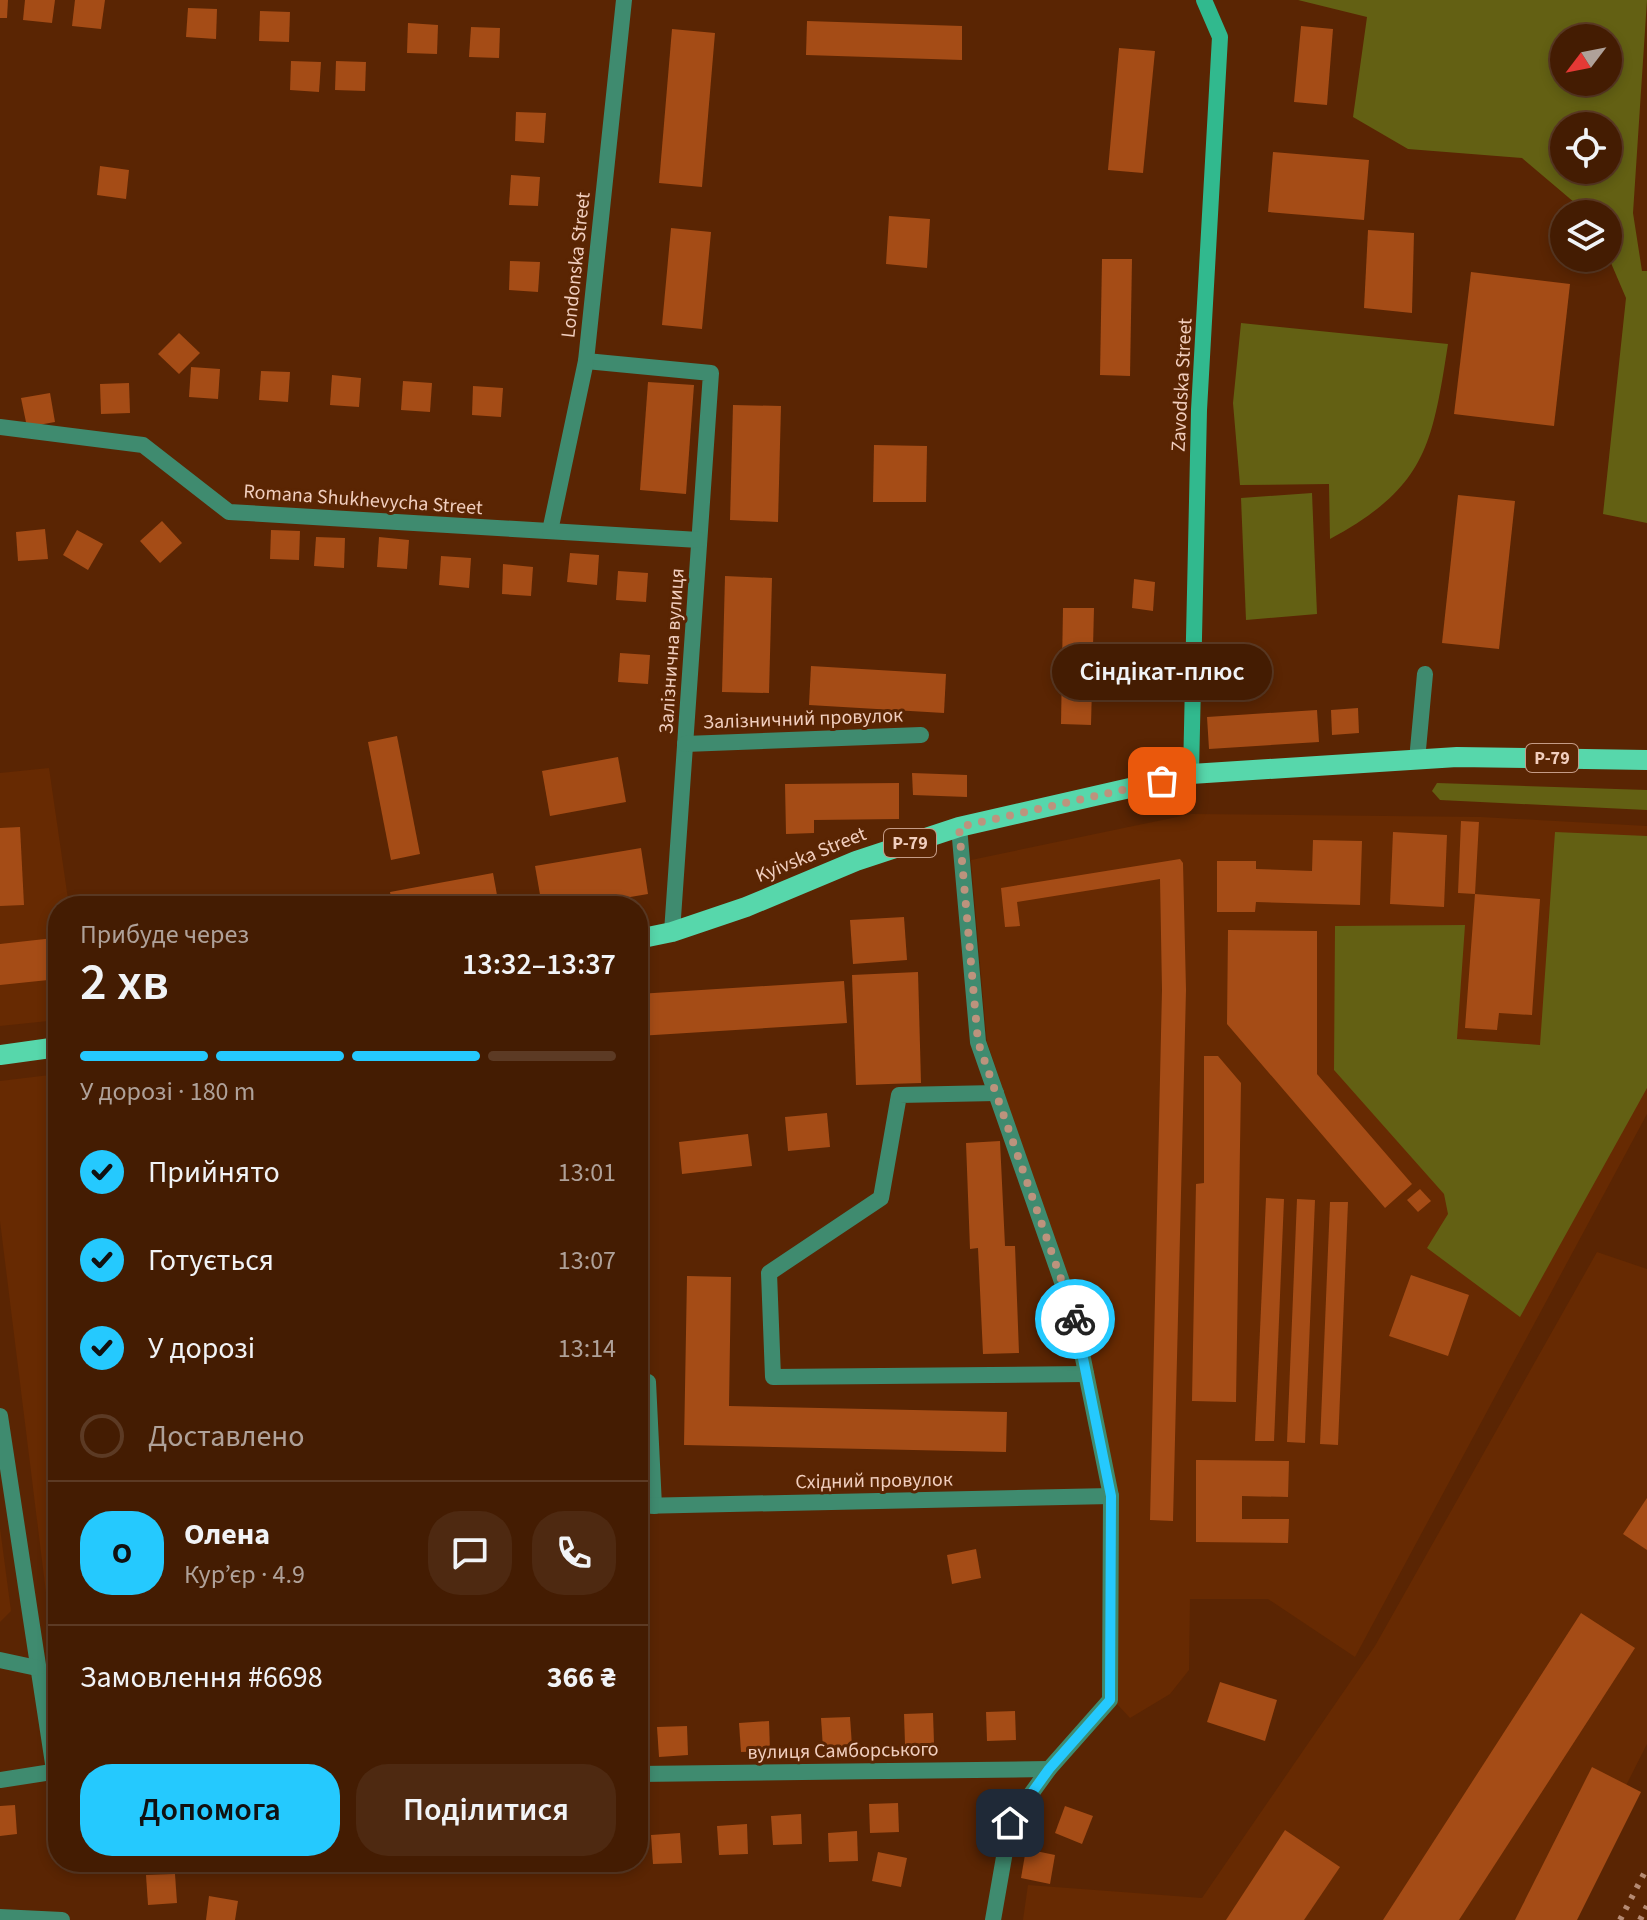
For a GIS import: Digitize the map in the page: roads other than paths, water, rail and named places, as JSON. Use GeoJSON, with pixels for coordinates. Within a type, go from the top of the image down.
{"type":"FeatureCollection","features":[{"type":"Feature","properties":{"kind":"main road","name":"Р-79"},"geometry":{"type":"LineString","coordinates":[[1191,774],[1457,757],[1647,760]]}},
{"type":"Feature","properties":{"kind":"main road","name":"Kyivska Street"},"geometry":{"type":"LineString","coordinates":[[648,937],[746,907],[856,861],[959,827],[1191,774]]}},
{"type":"Feature","properties":{"kind":"main road"},"geometry":{"type":"LineString","coordinates":[[0,1055],[48,1048]]}},
{"type":"Feature","properties":{"kind":"street","name":"Londonska Street"},"geometry":{"type":"LineString","coordinates":[[550,531],[586,361],[624,0]]}},
{"type":"Feature","properties":{"kind":"street","name":"Zavodska Street"},"geometry":{"type":"LineString","coordinates":[[1191,774],[1199,410],[1220,37],[1204,0]]}},
{"type":"Feature","properties":{"kind":"street","name":"Залізнична вулиця"},"geometry":{"type":"LineString","coordinates":[[586,361],[711,373],[672,932]]}},
{"type":"Feature","properties":{"kind":"street","name":"Romana Shukhevycha Street"},"geometry":{"type":"LineString","coordinates":[[0,427],[143,445],[229,512],[699,540]]}},
{"type":"Feature","properties":{"kind":"street"},"geometry":{"type":"LineString","coordinates":[[1417,760],[1425,674]]}},
{"type":"Feature","properties":{"kind":"street","name":"Залізничний провулок"},"geometry":{"type":"LineString","coordinates":[[685,744],[921,735]]}},
{"type":"Feature","properties":{"kind":"street"},"geometry":{"type":"LineString","coordinates":[[959,827],[978,1042],[1075,1319],[1111,1496],[1110,1700],[1049,1769],[1010,1823],[993,1920]]}},
{"type":"Feature","properties":{"kind":"street"},"geometry":{"type":"LineString","coordinates":[[996,1093],[899,1095],[881,1198],[769,1273],[773,1377],[1086,1374]]}},
{"type":"Feature","properties":{"kind":"street"},"geometry":{"type":"LineString","coordinates":[[0,1416],[48,1727]]}},
{"type":"Feature","properties":{"kind":"street","name":"Східний провулок"},"geometry":{"type":"LineString","coordinates":[[648,1506],[1111,1496]]}},
{"type":"Feature","properties":{"kind":"street"},"geometry":{"type":"LineString","coordinates":[[0,1660],[37,1668]]}},
{"type":"Feature","properties":{"kind":"street","name":"вулиця Самборського"},"geometry":{"type":"LineString","coordinates":[[648,1774],[1049,1769]]}},
{"type":"Feature","properties":{"kind":"street"},"geometry":{"type":"LineString","coordinates":[[0,1780],[48,1771]]}},
{"type":"Feature","properties":{"kind":"street"},"geometry":{"type":"LineString","coordinates":[[0,1917],[62,1920]]}},
{"type":"Feature","properties":{"kind":"railway"},"geometry":{"type":"LineString","coordinates":[[1620,1920],[1647,1868]]}},
{"type":"Feature","properties":{"kind":"railway"},"geometry":{"type":"LineString","coordinates":[[1640,1920],[1647,1906]]}},
{"type":"Feature","properties":{"kind":"place","name":"Сіндікат-плюс"},"geometry":{"type":"Point","coordinates":[1162,781]}}]}
